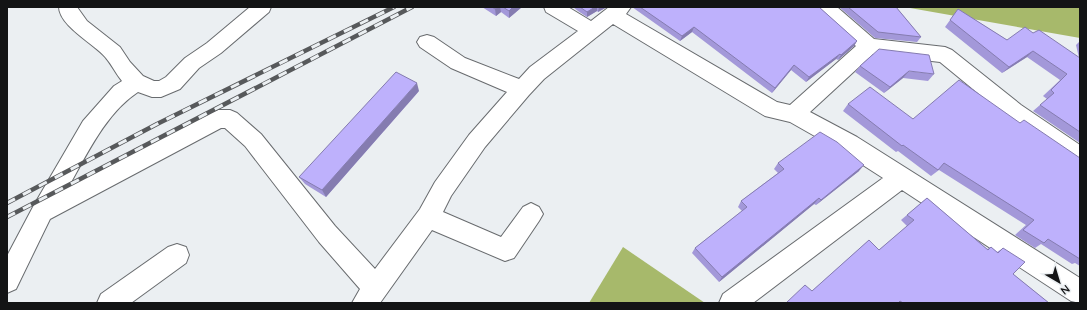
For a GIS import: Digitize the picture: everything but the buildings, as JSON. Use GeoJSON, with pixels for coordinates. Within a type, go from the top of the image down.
{"type":"FeatureCollection","features":[{"type":"Feature","properties":{"kind":"street"},"geometry":{"type":"LineString","coordinates":[[68,7],[68,10],[80,26],[113,52],[123,68],[136,82],[152,89],[161,89],[173,83],[192,63],[214,48],[262,7]]}},
{"type":"Feature","properties":{"kind":"street"},"geometry":{"type":"LineString","coordinates":[[553,7],[591,30]]}},
{"type":"Feature","properties":{"kind":"street"},"geometry":{"type":"LineString","coordinates":[[825,7],[869,46],[945,55],[1014,111],[1080,157]]}},
{"type":"Feature","properties":{"kind":"street"},"geometry":{"type":"LineString","coordinates":[[42,212],[218,119],[230,120],[253,140],[327,234],[369,299],[428,216],[443,189],[477,141],[537,73],[617,10],[772,110],[794,114],[849,144],[1080,292]]}},
{"type":"Feature","properties":{"kind":"street"},"geometry":{"type":"LineString","coordinates":[[427,42],[458,63],[522,89]]}},
{"type":"Feature","properties":{"kind":"street"},"geometry":{"type":"LineString","coordinates":[[794,114],[869,46]]}},
{"type":"Feature","properties":{"kind":"street"},"geometry":{"type":"LineString","coordinates":[[7,281],[42,212],[91,127],[121,92],[136,82]]}},
{"type":"Feature","properties":{"kind":"street"},"geometry":{"type":"LineString","coordinates":[[732,303],[900,178]]}},
{"type":"Feature","properties":{"kind":"street"},"geometry":{"type":"LineString","coordinates":[[428,216],[505,250],[531,214]]}},
{"type":"Feature","properties":{"kind":"street"},"geometry":{"type":"LineString","coordinates":[[110,303],[177,255]]}},
{"type":"Feature","properties":{"kind":"green space"},"geometry":{"type":"Polygon","coordinates":[[[909,7],[1080,7],[1080,38],[910,8],[909,7]]]}},
{"type":"Feature","properties":{"kind":"green space"},"geometry":{"type":"Polygon","coordinates":[[[623,247],[705,303],[589,303],[623,247]]]}},
{"type":"Feature","properties":{"kind":"railway"},"geometry":{"type":"LineString","coordinates":[[7,203],[157,124],[394,7]]}},
{"type":"Feature","properties":{"kind":"railway"},"geometry":{"type":"LineString","coordinates":[[7,217],[412,7]]}}]}
